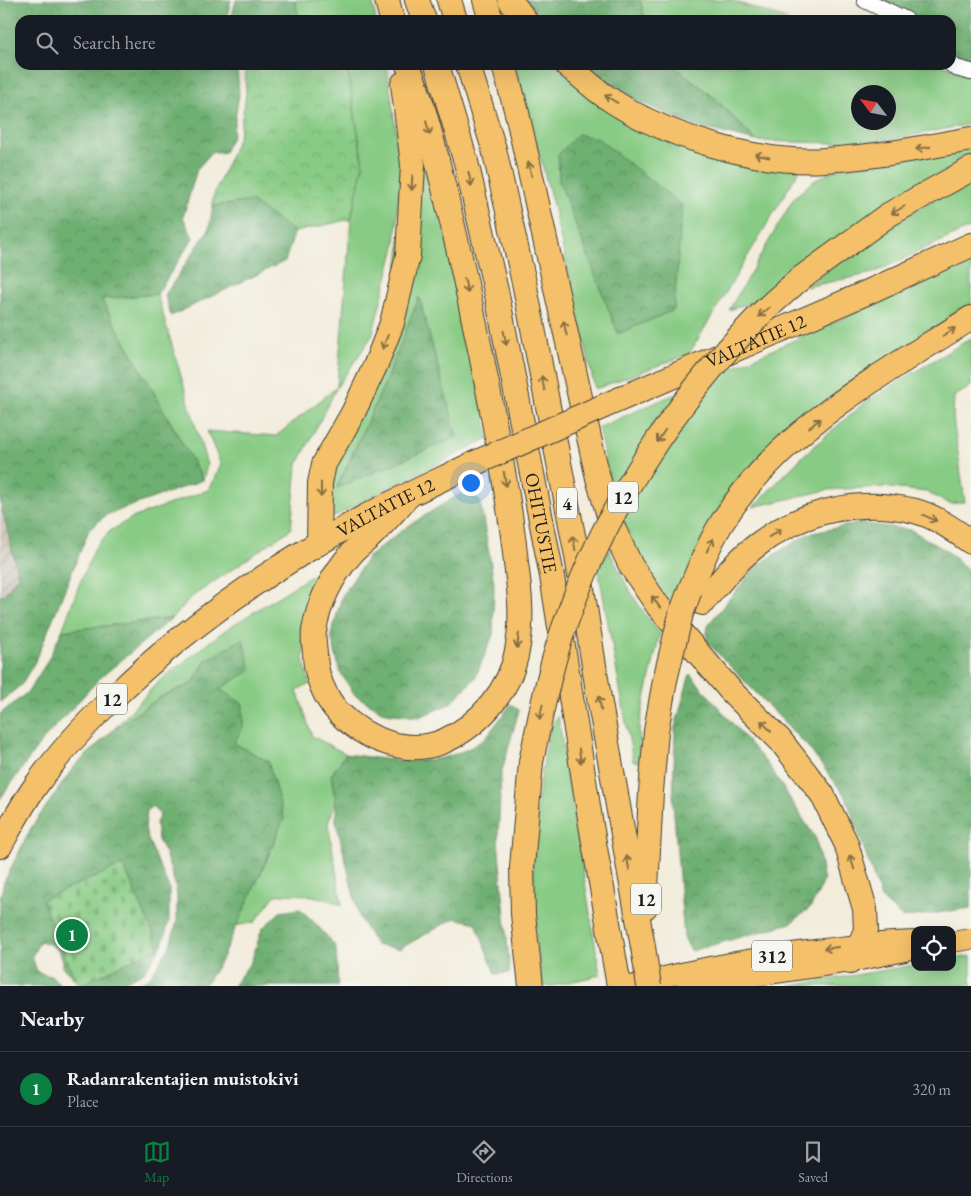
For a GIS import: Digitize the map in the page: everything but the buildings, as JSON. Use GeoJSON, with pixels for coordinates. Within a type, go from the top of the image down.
{"type":"FeatureCollection","features":[{"type":"Feature","properties":{"kind":"highway"},"geometry":{"type":"LineString","coordinates":[[387,0],[391,15]]}},
{"type":"Feature","properties":{"kind":"highway"},"geometry":{"type":"LineString","coordinates":[[417,0],[422,15]]}},
{"type":"Feature","properties":{"kind":"highway"},"geometry":{"type":"LineString","coordinates":[[449,0],[454,15]]}},
{"type":"Feature","properties":{"kind":"highway"},"geometry":{"type":"LineString","coordinates":[[485,0],[490,15]]}},
{"type":"Feature","properties":{"kind":"highway"},"geometry":{"type":"LineString","coordinates":[[510,0],[521,15]]}},
{"type":"Feature","properties":{"kind":"highway"},"geometry":{"type":"LineString","coordinates":[[318,543],[320,483],[324,464],[353,413],[376,364],[392,323],[408,255],[413,165],[402,70]]}},
{"type":"Feature","properties":{"kind":"highway"},"geometry":{"type":"LineString","coordinates":[[410,70],[436,154],[487,377],[511,516],[522,615],[517,652],[507,680],[482,716],[464,731],[441,742],[419,747],[401,746],[379,741],[347,721],[334,707],[321,684],[315,662],[314,632],[320,608],[332,580],[352,552],[373,535],[410,494]]}},
{"type":"Feature","properties":{"kind":"highway","name":"OHITUSTIE"},"geometry":{"type":"LineString","coordinates":[[438,70],[466,162],[497,295],[552,576],[590,815],[620,986]]}},
{"type":"Feature","properties":{"kind":"highway","name":"OHITUSTIE"},"geometry":{"type":"LineString","coordinates":[[470,70],[494,148],[525,287],[577,556],[599,698],[649,986]]}},
{"type":"Feature","properties":{"kind":"highway"},"geometry":{"type":"LineString","coordinates":[[505,70],[517,112],[598,478],[612,526],[632,566],[658,606],[731,691],[780,740],[822,794],[846,843],[865,908],[866,930],[855,953]]}},
{"type":"Feature","properties":{"kind":"highway"},"geometry":{"type":"LineString","coordinates":[[573,70],[602,94],[641,117],[683,136],[771,158],[822,160],[892,154],[971,139]]}},
{"type":"Feature","properties":{"kind":"highway","name":"12"},"geometry":{"type":"LineString","coordinates":[[531,986],[523,914],[522,867],[531,762],[542,708],[564,627],[604,530],[633,479],[686,400],[716,362],[757,318],[800,279],[888,215],[971,169]]}},
{"type":"Feature","properties":{"kind":"highway","name":"VALTATIE 12"},"geometry":{"type":"LineString","coordinates":[[0,846],[37,783],[61,752],[127,684],[164,651],[257,582],[318,543],[410,494],[473,464],[866,294],[971,244]]}},
{"type":"Feature","properties":{"kind":"highway"},"geometry":{"type":"LineString","coordinates":[[696,596],[704,557],[722,522],[762,468],[811,426],[847,399],[971,318]]}},
{"type":"Feature","properties":{"kind":"highway"},"geometry":{"type":"LineString","coordinates":[[696,596],[759,543],[788,524],[836,509],[852,506],[883,506],[916,512],[948,526],[971,542]]}},
{"type":"Feature","properties":{"kind":"highway","name":"12"},"geometry":{"type":"LineString","coordinates":[[643,946],[656,731],[665,680],[690,622],[696,596]]}},
{"type":"Feature","properties":{"kind":"main road"},"geometry":{"type":"LineString","coordinates":[[956,941],[971,939]]}},
{"type":"Feature","properties":{"kind":"main road","name":"312"},"geometry":{"type":"LineString","coordinates":[[688,986],[911,942]]}},
{"type":"Feature","properties":{"kind":"main road","name":"312"},"geometry":{"type":"LineString","coordinates":[[631,986],[709,966],[855,953],[911,950]]}},
{"type":"Feature","properties":{"kind":"street"},"geometry":{"type":"LineString","coordinates":[[865,0],[896,15]]}},
{"type":"Feature","properties":{"kind":"street"},"geometry":{"type":"LineString","coordinates":[[956,68],[971,72]]}},
{"type":"Feature","properties":{"kind":"shaded area"},"geometry":{"type":"Polygon","coordinates":[[[0,499],[18,575],[4,595],[0,596],[0,499]]]}},
{"type":"Feature","properties":{"kind":"green space"},"geometry":{"type":"Polygon","coordinates":[[[0,0],[231,0],[227,15],[15,15],[15,70],[237,70],[239,95],[232,137],[223,154],[213,151],[197,169],[183,217],[193,238],[157,294],[101,299],[203,480],[106,515],[89,530],[36,660],[21,685],[0,702],[0,596],[4,595],[18,575],[0,499],[0,0]]]}},
{"type":"Feature","properties":{"kind":"green space"},"geometry":{"type":"Polygon","coordinates":[[[236,0],[295,0],[298,15],[232,15],[236,0]]]}},
{"type":"Feature","properties":{"kind":"green space"},"geometry":{"type":"Polygon","coordinates":[[[295,0],[372,0],[375,15],[298,15],[295,0]]]}},
{"type":"Feature","properties":{"kind":"green space"},"geometry":{"type":"Polygon","coordinates":[[[521,0],[640,0],[644,15],[532,15],[521,0]]]}},
{"type":"Feature","properties":{"kind":"green space"},"geometry":{"type":"Polygon","coordinates":[[[640,0],[730,0],[774,15],[644,15],[640,0]]]}},
{"type":"Feature","properties":{"kind":"green space"},"geometry":{"type":"Polygon","coordinates":[[[880,0],[971,0],[971,66],[956,59],[956,15],[911,14],[880,0]]]}},
{"type":"Feature","properties":{"kind":"green space"},"geometry":{"type":"Polygon","coordinates":[[[250,70],[348,70],[363,165],[351,219],[295,232],[251,201],[213,206],[213,197],[239,136],[246,94],[245,72],[250,70]]]}},
{"type":"Feature","properties":{"kind":"green space"},"geometry":{"type":"Polygon","coordinates":[[[348,70],[388,70],[401,168],[395,247],[372,336],[337,387],[351,219],[363,165],[348,70]]]}},
{"type":"Feature","properties":{"kind":"green space"},"geometry":{"type":"Polygon","coordinates":[[[516,70],[561,70],[577,86],[800,169],[689,354],[595,389],[552,201],[516,70]]]}},
{"type":"Feature","properties":{"kind":"green space"},"geometry":{"type":"Polygon","coordinates":[[[592,70],[679,70],[717,100],[756,141],[694,126],[633,99],[592,70]]]}},
{"type":"Feature","properties":{"kind":"green space"},"geometry":{"type":"Polygon","coordinates":[[[679,70],[955,70],[971,78],[971,124],[877,142],[756,141],[717,100],[679,70]]]}},
{"type":"Feature","properties":{"kind":"green space"},"geometry":{"type":"Polygon","coordinates":[[[414,111],[453,263],[489,438],[329,519],[330,466],[389,348],[414,111]],[[419,298],[384,385],[337,487],[457,437],[419,298]]]}},
{"type":"Feature","properties":{"kind":"green space"},"geometry":{"type":"Polygon","coordinates":[[[578,134],[598,139],[682,205],[674,310],[618,334],[559,181],[558,155],[578,134]]]}},
{"type":"Feature","properties":{"kind":"green space"},"geometry":{"type":"Polygon","coordinates":[[[971,146],[971,159],[766,297],[729,310],[794,198],[812,182],[836,169],[971,146]]]}},
{"type":"Feature","properties":{"kind":"green space"},"geometry":{"type":"Polygon","coordinates":[[[971,177],[971,227],[873,273],[806,287],[867,240],[971,177]]]}},
{"type":"Feature","properties":{"kind":"green space"},"geometry":{"type":"Polygon","coordinates":[[[251,201],[295,232],[285,261],[171,316],[165,295],[209,229],[213,206],[251,201]]]}},
{"type":"Feature","properties":{"kind":"green space"},"geometry":{"type":"Polygon","coordinates":[[[971,260],[971,307],[795,428],[675,607],[651,577],[633,544],[622,516],[651,466],[718,374],[971,260]]]}},
{"type":"Feature","properties":{"kind":"green space"},"geometry":{"type":"Polygon","coordinates":[[[157,294],[207,465],[203,480],[101,299],[157,294]]]}},
{"type":"Feature","properties":{"kind":"green space"},"geometry":{"type":"Polygon","coordinates":[[[419,297],[457,437],[337,488],[384,385],[419,297]]]}},
{"type":"Feature","properties":{"kind":"green space"},"geometry":{"type":"Polygon","coordinates":[[[971,338],[971,386],[954,397],[953,418],[965,502],[950,504],[926,492],[882,487],[827,490],[753,507],[805,454],[864,403],[971,338]]]}},
{"type":"Feature","properties":{"kind":"green space"},"geometry":{"type":"Polygon","coordinates":[[[337,387],[297,466],[291,529],[193,596],[172,618],[62,631],[96,546],[110,531],[132,518],[208,490],[221,465],[207,431],[276,436],[337,387]]]}},
{"type":"Feature","properties":{"kind":"green space"},"geometry":{"type":"Polygon","coordinates":[[[684,390],[613,494],[598,428],[684,390]]]}},
{"type":"Feature","properties":{"kind":"green space"},"geometry":{"type":"Polygon","coordinates":[[[466,490],[480,501],[494,583],[493,635],[475,678],[450,704],[419,717],[385,713],[355,695],[340,672],[331,635],[342,596],[368,557],[408,526],[466,490]]]}},
{"type":"Feature","properties":{"kind":"green space"},"geometry":{"type":"Polygon","coordinates":[[[858,523],[911,530],[947,551],[971,573],[971,908],[903,918],[881,898],[846,797],[808,747],[706,641],[708,625],[756,566],[808,534],[858,523]]]}},
{"type":"Feature","properties":{"kind":"green space"},"geometry":{"type":"Polygon","coordinates":[[[609,550],[625,582],[660,633],[639,725],[639,762],[633,761],[598,568],[609,550]]]}},
{"type":"Feature","properties":{"kind":"green space"},"geometry":{"type":"Polygon","coordinates":[[[338,559],[305,637],[303,659],[310,684],[297,690],[312,736],[346,754],[331,775],[336,802],[328,823],[342,905],[309,896],[293,894],[275,895],[255,922],[235,926],[261,873],[284,818],[234,743],[243,727],[220,689],[206,660],[193,683],[160,697],[112,731],[159,681],[225,630],[338,559]]]}},
{"type":"Feature","properties":{"kind":"green space"},"geometry":{"type":"Polygon","coordinates":[[[172,618],[100,678],[41,742],[0,799],[0,714],[28,692],[47,662],[62,631],[172,618]]]}},
{"type":"Feature","properties":{"kind":"green space"},"geometry":{"type":"Polygon","coordinates":[[[243,639],[251,670],[220,689],[243,704],[243,727],[234,743],[268,761],[284,818],[220,962],[204,986],[134,986],[150,977],[169,948],[177,922],[175,884],[165,853],[158,840],[156,823],[160,815],[152,806],[147,811],[145,827],[147,837],[169,888],[169,921],[162,945],[144,972],[117,986],[81,986],[62,967],[61,956],[57,949],[50,944],[40,941],[32,956],[37,972],[53,977],[61,986],[0,986],[0,899],[4,882],[31,828],[73,768],[112,731],[160,697],[193,683],[206,660],[243,639]]]}},
{"type":"Feature","properties":{"kind":"green space"},"geometry":{"type":"Polygon","coordinates":[[[690,674],[769,766],[816,839],[824,881],[811,907],[791,923],[691,951],[684,937],[673,803],[675,727],[690,674]]]}},
{"type":"Feature","properties":{"kind":"green space"},"geometry":{"type":"Polygon","coordinates":[[[511,704],[519,710],[501,774],[498,840],[510,973],[495,974],[476,923],[455,918],[399,949],[376,945],[359,917],[336,821],[336,802],[331,775],[346,754],[414,761],[447,757],[464,751],[483,739],[511,704]]]}},
{"type":"Feature","properties":{"kind":"green space"},"geometry":{"type":"Polygon","coordinates":[[[558,716],[600,975],[552,986],[542,986],[536,941],[533,864],[538,796],[549,729],[558,716]]]}},
{"type":"Feature","properties":{"kind":"green space"},"geometry":{"type":"Polygon","coordinates":[[[123,865],[159,947],[78,986],[42,900],[123,865]]]}},
{"type":"Feature","properties":{"kind":"green space"},"geometry":{"type":"Polygon","coordinates":[[[300,909],[336,947],[338,986],[233,986],[251,962],[262,929],[280,912],[300,909]]]}},
{"type":"Feature","properties":{"kind":"green space"},"geometry":{"type":"Polygon","coordinates":[[[971,956],[971,986],[790,986],[911,966],[911,971],[956,971],[956,958],[971,956]]]}},
{"type":"Feature","properties":{"kind":"place","name":"Radanrakentajien muistokivi"},"geometry":{"type":"Point","coordinates":[72,935]}}]}
